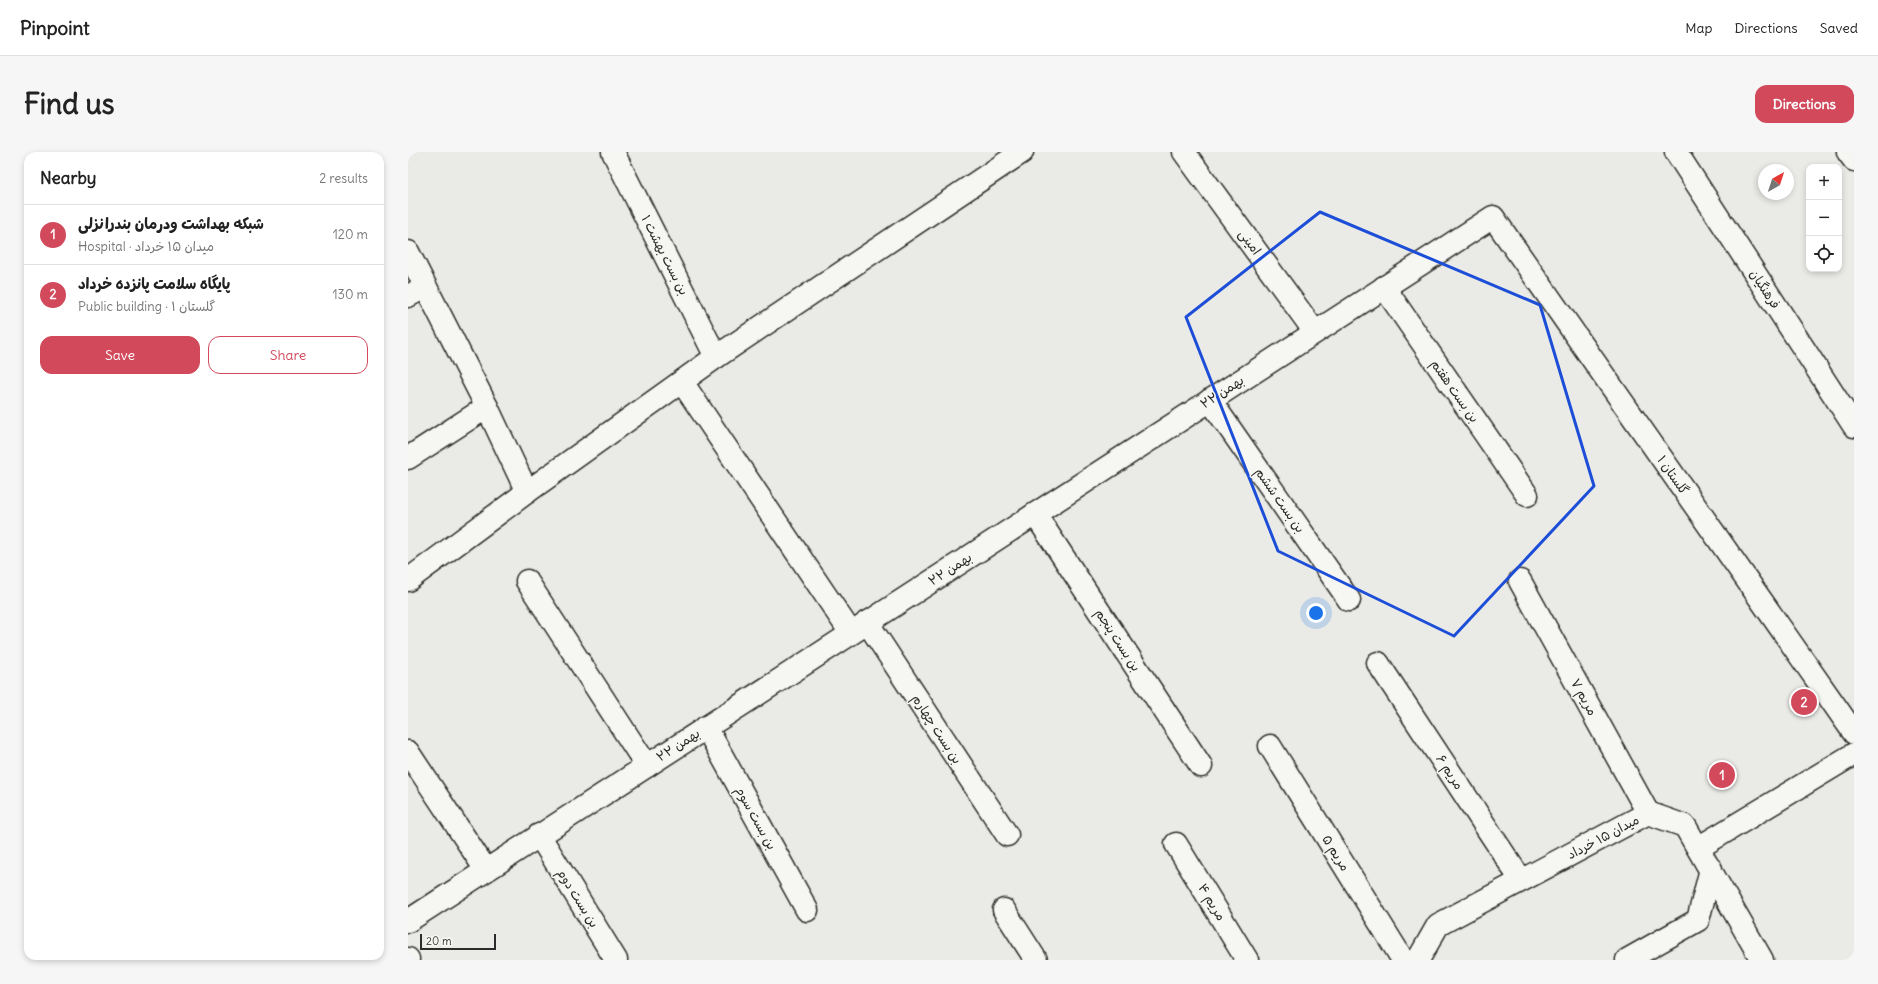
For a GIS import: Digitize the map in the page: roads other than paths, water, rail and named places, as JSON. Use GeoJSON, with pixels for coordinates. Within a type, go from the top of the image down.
{"type":"FeatureCollection","features":[{"type":"Feature","properties":{"kind":"street","name":"بن بست بهشت ۱"},"geometry":{"type":"LineString","coordinates":[[613,152],[716,357]]}},
{"type":"Feature","properties":{"kind":"street"},"geometry":{"type":"LineString","coordinates":[[408,580],[527,492],[716,357],[1022,152]]}},
{"type":"Feature","properties":{"kind":"street","name":"امینی"},"geometry":{"type":"LineString","coordinates":[[1184,152],[1316,332]]}},
{"type":"Feature","properties":{"kind":"street","name":"فرهنگیان"},"geometry":{"type":"LineString","coordinates":[[1676,152],[1854,426]]}},
{"type":"Feature","properties":{"kind":"street"},"geometry":{"type":"LineString","coordinates":[[1848,152],[1854,160]]}},
{"type":"Feature","properties":{"kind":"street","name":"۲۲ بهمن"},"geometry":{"type":"LineString","coordinates":[[408,921],[1492,217]]}},
{"type":"Feature","properties":{"kind":"street","name":"گلستان ۱"},"geometry":{"type":"LineString","coordinates":[[1492,217],[1854,733]]}},
{"type":"Feature","properties":{"kind":"street"},"geometry":{"type":"LineString","coordinates":[[408,252],[417,292],[487,407],[527,492]]}},
{"type":"Feature","properties":{"kind":"street","name":"بن بست هفتم"},"geometry":{"type":"LineString","coordinates":[[1384,287],[1527,495]]}},
{"type":"Feature","properties":{"kind":"street","name":"بن بست چهارم"},"geometry":{"type":"LineString","coordinates":[[682,382],[1007,835]]}},
{"type":"Feature","properties":{"kind":"street","name":"بن بست ششم"},"geometry":{"type":"LineString","coordinates":[[1210,400],[1349,600]]}},
{"type":"Feature","properties":{"kind":"street"},"geometry":{"type":"LineString","coordinates":[[408,458],[487,407]]}},
{"type":"Feature","properties":{"kind":"street","name":"بن بست پنجم"},"geometry":{"type":"LineString","coordinates":[[1034,514],[1201,766]]}},
{"type":"Feature","properties":{"kind":"street","name":"مریم ۷"},"geometry":{"type":"LineString","coordinates":[[1520,580],[1648,813]]}},
{"type":"Feature","properties":{"kind":"street"},"geometry":{"type":"LineString","coordinates":[[527,581],[647,766]]}},
{"type":"Feature","properties":{"kind":"street","name":"مریم ۶"},"geometry":{"type":"LineString","coordinates":[[1378,663],[1521,880]]}},
{"type":"Feature","properties":{"kind":"street","name":"بن بست سوم"},"geometry":{"type":"LineString","coordinates":[[706,727],[807,910]]}},
{"type":"Feature","properties":{"kind":"street","name":"مریم ۵"},"geometry":{"type":"LineString","coordinates":[[1270,746],[1403,960]]}},
{"type":"Feature","properties":{"kind":"street"},"geometry":{"type":"LineString","coordinates":[[408,752],[486,870]]}},
{"type":"Feature","properties":{"kind":"street"},"geometry":{"type":"LineString","coordinates":[[1698,848],[1854,754]]}},
{"type":"Feature","properties":{"kind":"street","name":"میدان ۱۵ خرداد"},"geometry":{"type":"LineString","coordinates":[[1418,960],[1438,925],[1648,813],[1685,826],[1762,960]]}},
{"type":"Feature","properties":{"kind":"street","name":"بن بست دوم"},"geometry":{"type":"LineString","coordinates":[[539,835],[616,960]]}},
{"type":"Feature","properties":{"kind":"street","name":"مریم ۴"},"geometry":{"type":"LineString","coordinates":[[1176,844],[1247,960]]}},
{"type":"Feature","properties":{"kind":"street"},"geometry":{"type":"LineString","coordinates":[[1626,960],[1698,920],[1711,869]]}},
{"type":"Feature","properties":{"kind":"street"},"geometry":{"type":"LineString","coordinates":[[1004,910],[1036,960]]}},
{"type":"Feature","properties":{"kind":"place","name":"پایگاه سلامت پانزده خرداد"},"geometry":{"type":"Point","coordinates":[1804,702]}},
{"type":"Feature","properties":{"kind":"place","name":"شبکه بهداشت ودرمان بندرانزلی"},"geometry":{"type":"Point","coordinates":[1722,775]}}]}
